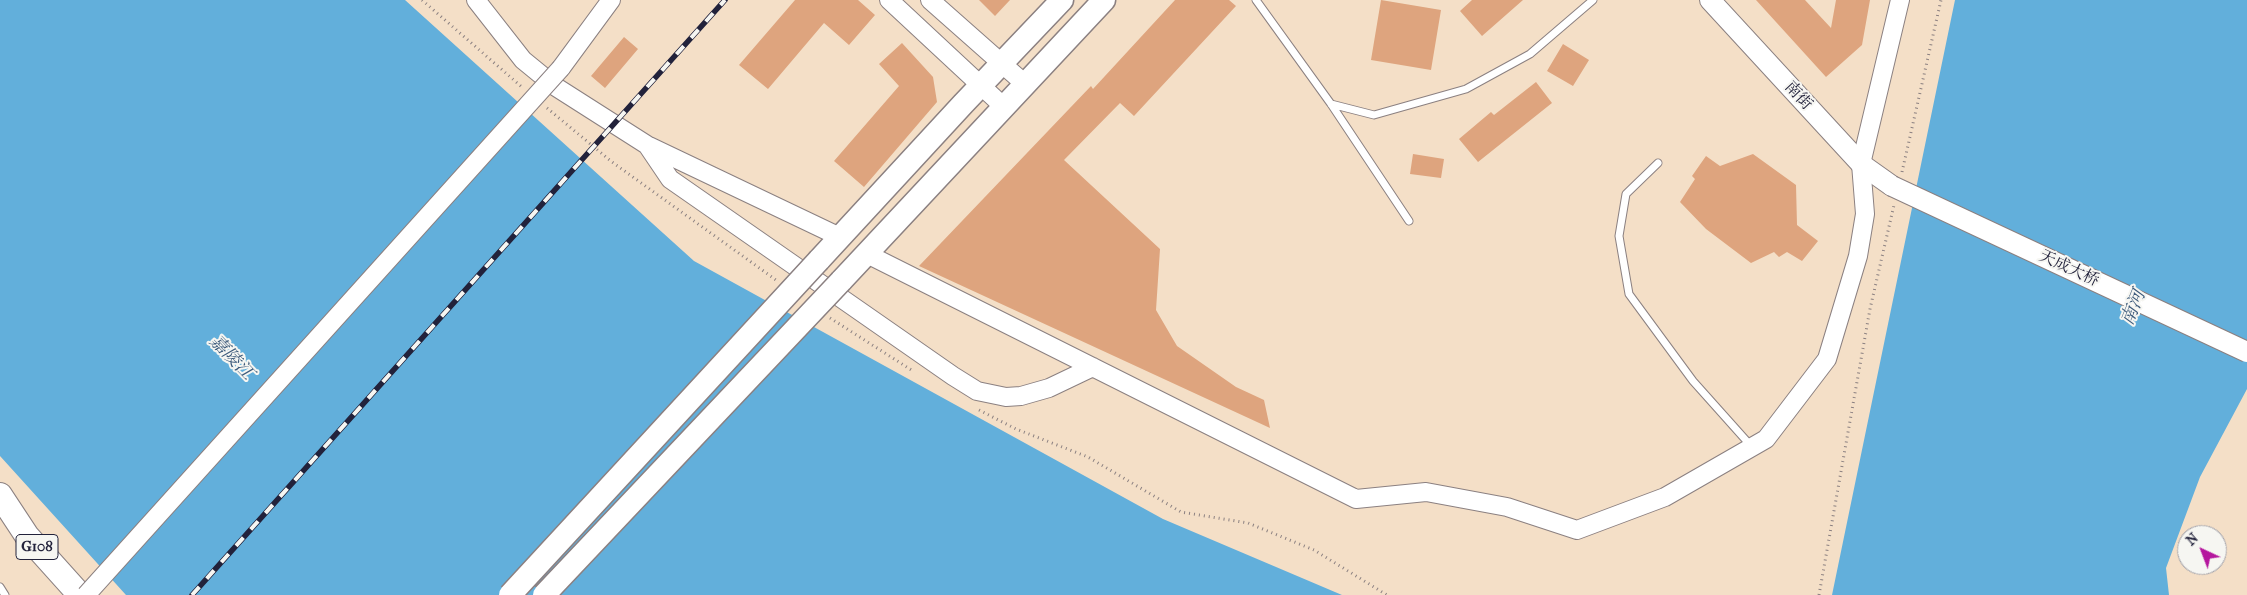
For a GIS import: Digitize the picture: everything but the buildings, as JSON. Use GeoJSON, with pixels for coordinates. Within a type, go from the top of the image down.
{"type":"FeatureCollection","features":[{"type":"Feature","properties":{"kind":"highway","name":"G108"},"geometry":{"type":"LineString","coordinates":[[0,495],[27,536],[80,595]]}},
{"type":"Feature","properties":{"kind":"main road"},"geometry":{"type":"LineString","coordinates":[[510,595],[981,85],[1062,0]]}},
{"type":"Feature","properties":{"kind":"main road"},"geometry":{"type":"LineString","coordinates":[[544,595],[1104,0]]}},
{"type":"Feature","properties":{"kind":"main road","name":"南街"},"geometry":{"type":"LineString","coordinates":[[1710,0],[1861,164],[1896,188]]}},
{"type":"Feature","properties":{"kind":"main road","name":"天成大桥"},"geometry":{"type":"LineString","coordinates":[[1896,188],[2247,352]]}},
{"type":"Feature","properties":{"kind":"street"},"geometry":{"type":"LineString","coordinates":[[476,0],[523,60],[556,87],[646,145],[840,238]]}},
{"type":"Feature","properties":{"kind":"street"},"geometry":{"type":"LineString","coordinates":[[86,595],[561,68],[611,0]]}},
{"type":"Feature","properties":{"kind":"street"},"geometry":{"type":"LineString","coordinates":[[888,0],[1004,107]]}},
{"type":"Feature","properties":{"kind":"street"},"geometry":{"type":"LineString","coordinates":[[930,0],[1025,84]]}},
{"type":"Feature","properties":{"kind":"street"},"geometry":{"type":"LineString","coordinates":[[867,254],[1356,499],[1426,492],[1507,507],[1578,530],[1665,497],[1766,439],[1827,359],[1858,256],[1865,214],[1861,164],[1900,0]]}},
{"type":"Feature","properties":{"kind":"street"},"geometry":{"type":"LineString","coordinates":[[646,145],[670,179],[958,380],[977,391],[1006,397],[1021,396],[1049,388],[1093,367]]}},
{"type":"Feature","properties":{"kind":"lane"},"geometry":{"type":"LineString","coordinates":[[1256,0],[1331,104],[1410,221]]}},
{"type":"Feature","properties":{"kind":"lane"},"geometry":{"type":"LineString","coordinates":[[1331,104],[1374,115],[1466,89],[1530,54],[1593,0]]}},
{"type":"Feature","properties":{"kind":"lane"},"geometry":{"type":"LineString","coordinates":[[1658,163],[1626,194],[1619,236],[1628,294],[1693,380],[1752,447]]}},
{"type":"Feature","properties":{"kind":"lane"},"geometry":{"type":"LineString","coordinates":[[0,587],[5,595]]}},
{"type":"Feature","properties":{"kind":"path"},"geometry":{"type":"LineString","coordinates":[[1819,595],[1870,309],[1896,188],[1941,0]]}},
{"type":"Feature","properties":{"kind":"water","name":"嘉陵江"},"geometry":{"type":"Polygon","coordinates":[[[0,0],[405,0],[694,261],[1163,519],[1342,595],[126,595],[0,456],[0,0]]]}},
{"type":"Feature","properties":{"kind":"water","name":"南河"},"geometry":{"type":"Polygon","coordinates":[[[1955,0],[2247,0],[2247,389],[2200,477],[2182,525],[2177,525],[2177,539],[2166,568],[2169,595],[1832,595],[1955,0]]]}},
{"type":"Feature","properties":{"kind":"railway"},"geometry":{"type":"LineString","coordinates":[[192,595],[725,0]]}}]}
